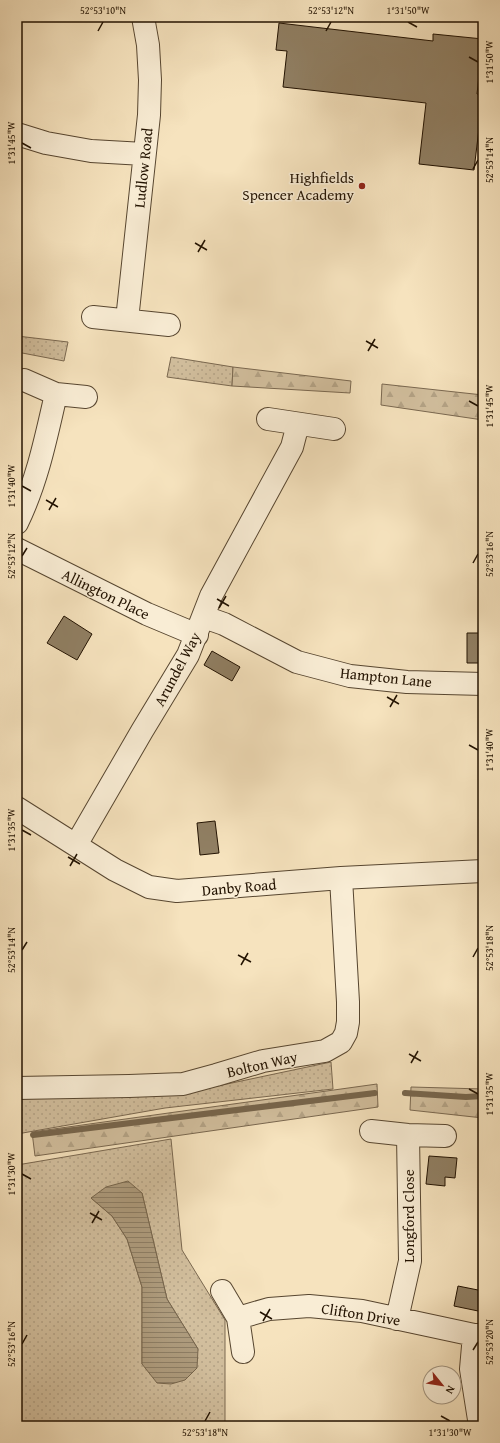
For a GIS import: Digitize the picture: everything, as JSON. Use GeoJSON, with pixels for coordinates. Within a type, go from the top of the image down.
{"type":"FeatureCollection","features":[{"type":"Feature","properties":{"kind":"street","name":"Ludlow Road"},"geometry":{"type":"LineString","coordinates":[[128,320],[149,114],[150,80],[148,45],[143,17]]}},
{"type":"Feature","properties":{"kind":"street"},"geometry":{"type":"LineString","coordinates":[[17,134],[46,143],[91,151],[144,154]]}},
{"type":"Feature","properties":{"kind":"street"},"geometry":{"type":"LineString","coordinates":[[93,317],[169,325]]}},
{"type":"Feature","properties":{"kind":"street"},"geometry":{"type":"LineString","coordinates":[[24,380],[56,394],[86,397]]}},
{"type":"Feature","properties":{"kind":"street"},"geometry":{"type":"LineString","coordinates":[[17,523],[26,504],[44,450],[56,394]]}},
{"type":"Feature","properties":{"kind":"street"},"geometry":{"type":"LineString","coordinates":[[268,419],[334,429]]}},
{"type":"Feature","properties":{"kind":"street","name":"Arundel Way"},"geometry":{"type":"LineString","coordinates":[[76,845],[188,655],[211,596],[292,447],[298,424]]}},
{"type":"Feature","properties":{"kind":"street","name":"Allington Place"},"geometry":{"type":"LineString","coordinates":[[17,549],[147,614],[200,626]]}},
{"type":"Feature","properties":{"kind":"street","name":"Hampton Lane"},"geometry":{"type":"LineString","coordinates":[[200,626],[230,627],[297,662],[350,676],[407,682],[483,684]]}},
{"type":"Feature","properties":{"kind":"street","name":"Danby Road"},"geometry":{"type":"LineString","coordinates":[[17,808],[116,870],[149,887],[178,891],[341,878],[483,871]]}},
{"type":"Feature","properties":{"kind":"street","name":"Bolton Way"},"geometry":{"type":"LineString","coordinates":[[17,1088],[183,1084],[263,1061],[325,1051],[341,1042],[346,1033],[348,1009],[341,878]]}},
{"type":"Feature","properties":{"kind":"street"},"geometry":{"type":"LineString","coordinates":[[371,1131],[408,1135],[445,1136]]}},
{"type":"Feature","properties":{"kind":"street","name":"Longford Close"},"geometry":{"type":"LineString","coordinates":[[397,1319],[410,1261],[408,1135]]}},
{"type":"Feature","properties":{"kind":"street"},"geometry":{"type":"LineString","coordinates":[[222,1290],[238,1318],[243,1352]]}},
{"type":"Feature","properties":{"kind":"street","name":"Clifton Drive"},"geometry":{"type":"LineString","coordinates":[[238,1318],[269,1309],[309,1306],[362,1311],[479,1335]]}},
{"type":"Feature","properties":{"kind":"street"},"geometry":{"type":"LineString","coordinates":[[479,1335],[471,1369],[480,1426]]}},
{"type":"Feature","properties":{"kind":"green space"},"geometry":{"type":"Polygon","coordinates":[[[17,336],[68,342],[64,361],[17,352],[17,336]]]}},
{"type":"Feature","properties":{"kind":"green space"},"geometry":{"type":"Polygon","coordinates":[[[171,357],[233,367],[232,386],[167,377],[171,357]]]}},
{"type":"Feature","properties":{"kind":"green space"},"geometry":{"type":"Polygon","coordinates":[[[233,367],[351,381],[350,393],[232,386],[233,367]]]}},
{"type":"Feature","properties":{"kind":"green space"},"geometry":{"type":"Polygon","coordinates":[[[382,384],[483,395],[483,420],[381,405],[382,384]]]}},
{"type":"Feature","properties":{"kind":"green space"},"geometry":{"type":"Polygon","coordinates":[[[331,1062],[333,1089],[165,1108],[17,1134],[17,1099],[180,1094],[331,1062]]]}},
{"type":"Feature","properties":{"kind":"green space"},"geometry":{"type":"Polygon","coordinates":[[[377,1084],[378,1107],[35,1156],[32,1132],[377,1084]]]}},
{"type":"Feature","properties":{"kind":"green space"},"geometry":{"type":"Polygon","coordinates":[[[411,1087],[483,1089],[483,1118],[410,1110],[411,1087]]]}},
{"type":"Feature","properties":{"kind":"green space"},"geometry":{"type":"Polygon","coordinates":[[[171,1139],[182,1250],[225,1320],[225,1426],[17,1426],[17,1165],[171,1139]],[[142,1193],[91,1198],[112,1216],[127,1239],[142,1287],[142,1364],[198,1349],[167,1299],[142,1193]]]}},
{"type":"Feature","properties":{"kind":"shaded area"},"geometry":{"type":"Polygon","coordinates":[[[128,1181],[142,1193],[167,1299],[198,1349],[197,1368],[185,1380],[171,1384],[157,1383],[142,1364],[142,1287],[127,1239],[112,1216],[91,1198],[106,1187],[128,1181]]]}},
{"type":"Feature","properties":{"kind":"building"},"geometry":{"type":"Polygon","coordinates":[[[279,23],[433,41],[433,34],[483,39],[477,94],[483,95],[474,170],[419,164],[426,103],[283,87],[287,51],[276,50],[279,23]]]}},
{"type":"Feature","properties":{"kind":"building"},"geometry":{"type":"Polygon","coordinates":[[[64,616],[92,634],[77,660],[47,643],[64,616]]]}},
{"type":"Feature","properties":{"kind":"building"},"geometry":{"type":"Polygon","coordinates":[[[467,633],[483,633],[483,663],[467,663],[467,633]]]}},
{"type":"Feature","properties":{"kind":"building"},"geometry":{"type":"Polygon","coordinates":[[[212,651],[240,667],[232,681],[204,665],[212,651]]]}},
{"type":"Feature","properties":{"kind":"building"},"geometry":{"type":"Polygon","coordinates":[[[215,821],[219,853],[200,855],[197,823],[215,821]]]}},
{"type":"Feature","properties":{"kind":"building"},"geometry":{"type":"Polygon","coordinates":[[[429,1156],[457,1158],[455,1178],[445,1177],[445,1186],[426,1184],[429,1156]]]}},
{"type":"Feature","properties":{"kind":"building"},"geometry":{"type":"Polygon","coordinates":[[[458,1286],[483,1291],[483,1312],[454,1306],[458,1286]]]}},
{"type":"Feature","properties":{"kind":"waterway"},"geometry":{"type":"LineString","coordinates":[[33,1135],[375,1093]]}},
{"type":"Feature","properties":{"kind":"waterway"},"geometry":{"type":"LineString","coordinates":[[405,1093],[466,1097],[483,1096]]}},
{"type":"Feature","properties":{"kind":"place","name":"Highfields Spencer Academy"},"geometry":{"type":"Point","coordinates":[362,186]}}]}
